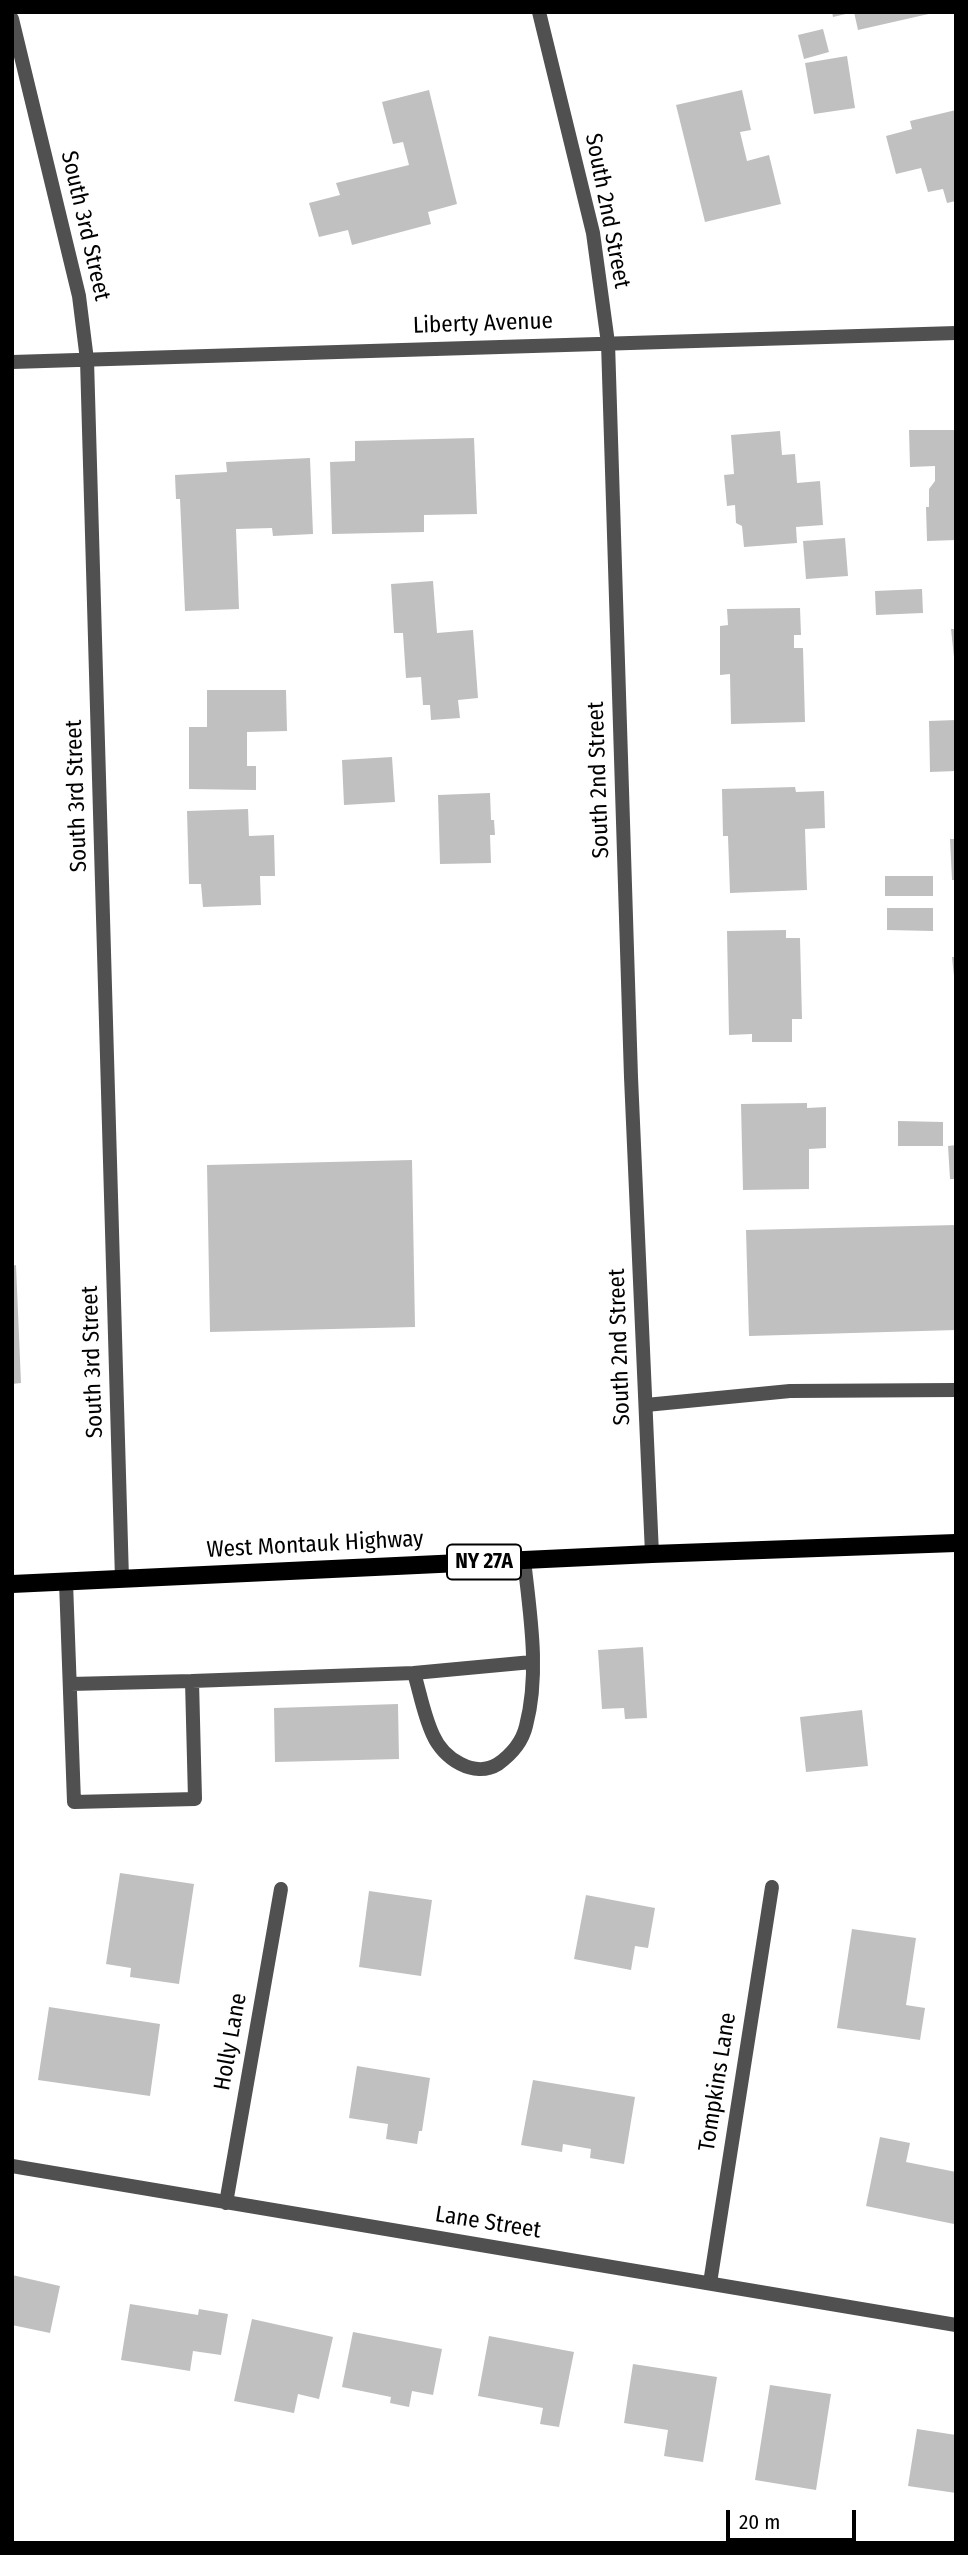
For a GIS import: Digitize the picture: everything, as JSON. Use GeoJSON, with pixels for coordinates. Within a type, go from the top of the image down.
{"type":"FeatureCollection","features":[{"type":"Feature","properties":{"kind":"main road","name":"West Montauk Highway"},"geometry":{"type":"LineString","coordinates":[[12,1584],[652,1554],[956,1543]]}},
{"type":"Feature","properties":{"kind":"street","name":"South 2nd Street"},"geometry":{"type":"LineString","coordinates":[[539,12],[593,233],[608,343],[631,1077],[652,1554]]}},
{"type":"Feature","properties":{"kind":"street","name":"South 3rd Street"},"geometry":{"type":"LineString","coordinates":[[12,19],[79,296],[88,359],[122,1579]]}},
{"type":"Feature","properties":{"kind":"street","name":"Liberty Avenue"},"geometry":{"type":"LineString","coordinates":[[12,362],[956,333]]}},
{"type":"Feature","properties":{"kind":"street"},"geometry":{"type":"LineString","coordinates":[[646,1405],[790,1391],[956,1390]]}},
{"type":"Feature","properties":{"kind":"street"},"geometry":{"type":"LineString","coordinates":[[414,1673],[433,1737],[449,1757],[468,1768],[484,1770],[496,1765],[516,1750],[526,1729],[533,1694],[530,1617],[524,1560]]}},
{"type":"Feature","properties":{"kind":"street"},"geometry":{"type":"LineString","coordinates":[[66,1582],[74,1802],[195,1799],[191,1681]]}},
{"type":"Feature","properties":{"kind":"street"},"geometry":{"type":"LineString","coordinates":[[70,1684],[414,1673],[532,1662]]}},
{"type":"Feature","properties":{"kind":"street","name":"Tompkins Lane"},"geometry":{"type":"LineString","coordinates":[[710,2283],[772,1887]]}},
{"type":"Feature","properties":{"kind":"street","name":"Holly Lane"},"geometry":{"type":"LineString","coordinates":[[226,2203],[281,1889]]}},
{"type":"Feature","properties":{"kind":"street","name":"Lane Street"},"geometry":{"type":"LineString","coordinates":[[12,2166],[956,2325]]}},
{"type":"Feature","properties":{"kind":"building"},"geometry":{"type":"Polygon","coordinates":[[[832,12],[850,12],[850,13],[833,17],[832,12]]]}},
{"type":"Feature","properties":{"kind":"building"},"geometry":{"type":"Polygon","coordinates":[[[854,12],[933,12],[933,13],[858,30],[854,12]]]}},
{"type":"Feature","properties":{"kind":"building"},"geometry":{"type":"Polygon","coordinates":[[[823,29],[829,52],[804,59],[798,35],[823,29]]]}},
{"type":"Feature","properties":{"kind":"building"},"geometry":{"type":"Polygon","coordinates":[[[847,56],[855,108],[814,114],[805,63],[847,56]]]}},
{"type":"Feature","properties":{"kind":"building"},"geometry":{"type":"Polygon","coordinates":[[[429,90],[457,204],[428,212],[431,224],[352,245],[348,230],[319,237],[309,203],[340,195],[336,183],[409,165],[403,142],[393,144],[382,102],[429,90]]]}},
{"type":"Feature","properties":{"kind":"building"},"geometry":{"type":"Polygon","coordinates":[[[742,90],[751,130],[740,132],[747,161],[769,155],[781,204],[705,222],[676,105],[742,90]]]}},
{"type":"Feature","properties":{"kind":"building"},"geometry":{"type":"Polygon","coordinates":[[[956,110],[956,201],[947,203],[943,189],[928,192],[921,168],[896,174],[886,136],[912,129],[910,121],[956,110]]]}},
{"type":"Feature","properties":{"kind":"building"},"geometry":{"type":"Polygon","coordinates":[[[909,430],[956,430],[956,540],[927,541],[926,507],[929,507],[929,489],[935,481],[935,466],[910,467],[909,430]]]}},
{"type":"Feature","properties":{"kind":"building"},"geometry":{"type":"Polygon","coordinates":[[[780,431],[782,455],[795,454],[797,483],[820,481],[823,525],[796,527],[797,543],[744,547],[742,526],[736,523],[735,505],[727,506],[724,475],[734,474],[731,435],[780,431]]]}},
{"type":"Feature","properties":{"kind":"building"},"geometry":{"type":"Polygon","coordinates":[[[474,438],[477,514],[424,515],[424,532],[332,534],[330,462],[355,461],[355,441],[474,438]]]}},
{"type":"Feature","properties":{"kind":"building"},"geometry":{"type":"Polygon","coordinates":[[[310,458],[313,534],[273,536],[272,528],[236,529],[239,609],[185,611],[180,499],[176,499],[175,475],[227,472],[226,462],[310,458]]]}},
{"type":"Feature","properties":{"kind":"building"},"geometry":{"type":"Polygon","coordinates":[[[845,538],[848,576],[806,579],[803,541],[845,538]]]}},
{"type":"Feature","properties":{"kind":"building"},"geometry":{"type":"Polygon","coordinates":[[[433,581],[437,633],[473,630],[478,698],[458,700],[460,718],[431,720],[430,705],[423,705],[421,677],[406,678],[403,633],[394,633],[391,584],[433,581]]]}},
{"type":"Feature","properties":{"kind":"building"},"geometry":{"type":"Polygon","coordinates":[[[922,589],[923,613],[876,615],[875,591],[922,589]]]}},
{"type":"Feature","properties":{"kind":"building"},"geometry":{"type":"Polygon","coordinates":[[[800,608],[801,635],[794,635],[794,648],[803,648],[805,722],[731,724],[730,674],[720,675],[720,626],[728,625],[727,609],[800,608]]]}},
{"type":"Feature","properties":{"kind":"building"},"geometry":{"type":"Polygon","coordinates":[[[951,629],[956,629],[956,657],[954,657],[951,629]]]}},
{"type":"Feature","properties":{"kind":"building"},"geometry":{"type":"Polygon","coordinates":[[[207,690],[286,690],[287,731],[247,732],[247,766],[256,766],[256,790],[189,789],[189,727],[207,727],[207,690]]]}},
{"type":"Feature","properties":{"kind":"building"},"geometry":{"type":"Polygon","coordinates":[[[956,720],[956,771],[930,772],[929,721],[956,720]]]}},
{"type":"Feature","properties":{"kind":"building"},"geometry":{"type":"Polygon","coordinates":[[[392,757],[395,802],[344,805],[342,760],[392,757]]]}},
{"type":"Feature","properties":{"kind":"building"},"geometry":{"type":"Polygon","coordinates":[[[795,787],[796,792],[824,791],[825,828],[805,829],[807,890],[730,893],[728,836],[723,836],[722,789],[795,787]]]}},
{"type":"Feature","properties":{"kind":"building"},"geometry":{"type":"Polygon","coordinates":[[[490,793],[491,820],[494,820],[495,835],[490,835],[491,863],[440,864],[438,795],[490,793]]]}},
{"type":"Feature","properties":{"kind":"building"},"geometry":{"type":"Polygon","coordinates":[[[248,809],[249,836],[274,835],[275,876],[260,876],[261,905],[203,907],[201,884],[189,884],[187,811],[248,809]]]}},
{"type":"Feature","properties":{"kind":"building"},"geometry":{"type":"Polygon","coordinates":[[[950,839],[956,839],[956,880],[952,880],[950,839]]]}},
{"type":"Feature","properties":{"kind":"building"},"geometry":{"type":"Polygon","coordinates":[[[885,876],[933,876],[933,896],[885,896],[885,876]]]}},
{"type":"Feature","properties":{"kind":"building"},"geometry":{"type":"Polygon","coordinates":[[[887,908],[933,908],[933,931],[887,930],[887,908]]]}},
{"type":"Feature","properties":{"kind":"building"},"geometry":{"type":"Polygon","coordinates":[[[786,930],[786,938],[800,938],[802,1019],[792,1019],[792,1042],[752,1042],[752,1034],[729,1035],[727,931],[786,930]]]}},
{"type":"Feature","properties":{"kind":"building"},"geometry":{"type":"Polygon","coordinates":[[[952,957],[956,957],[956,976],[954,976],[952,957]]]}},
{"type":"Feature","properties":{"kind":"building"},"geometry":{"type":"Polygon","coordinates":[[[807,1103],[807,1108],[826,1107],[826,1148],[809,1149],[809,1189],[743,1190],[741,1104],[807,1103]]]}},
{"type":"Feature","properties":{"kind":"building"},"geometry":{"type":"Polygon","coordinates":[[[898,1121],[943,1122],[943,1146],[898,1146],[898,1121]]]}},
{"type":"Feature","properties":{"kind":"building"},"geometry":{"type":"Polygon","coordinates":[[[956,1145],[956,1179],[950,1179],[948,1146],[956,1145]]]}},
{"type":"Feature","properties":{"kind":"building"},"geometry":{"type":"Polygon","coordinates":[[[412,1160],[415,1327],[210,1332],[207,1165],[412,1160]]]}},
{"type":"Feature","properties":{"kind":"building"},"geometry":{"type":"Polygon","coordinates":[[[956,1225],[956,1330],[749,1336],[746,1230],[956,1225]]]}},
{"type":"Feature","properties":{"kind":"building"},"geometry":{"type":"Polygon","coordinates":[[[16,1265],[21,1383],[12,1384],[12,1266],[16,1265]]]}},
{"type":"Feature","properties":{"kind":"building"},"geometry":{"type":"Polygon","coordinates":[[[643,1647],[647,1718],[625,1719],[624,1708],[602,1709],[598,1650],[643,1647]]]}},
{"type":"Feature","properties":{"kind":"building"},"geometry":{"type":"Polygon","coordinates":[[[398,1704],[399,1759],[275,1762],[274,1708],[398,1704]]]}},
{"type":"Feature","properties":{"kind":"building"},"geometry":{"type":"Polygon","coordinates":[[[862,1710],[868,1766],[806,1772],[800,1717],[862,1710]]]}},
{"type":"Feature","properties":{"kind":"building"},"geometry":{"type":"Polygon","coordinates":[[[120,1873],[194,1884],[179,1984],[130,1977],[131,1968],[106,1964],[120,1873]]]}},
{"type":"Feature","properties":{"kind":"building"},"geometry":{"type":"Polygon","coordinates":[[[369,1891],[432,1900],[421,1976],[359,1967],[369,1891]]]}},
{"type":"Feature","properties":{"kind":"building"},"geometry":{"type":"Polygon","coordinates":[[[586,1895],[655,1908],[648,1948],[635,1946],[631,1970],[574,1959],[586,1895]]]}},
{"type":"Feature","properties":{"kind":"building"},"geometry":{"type":"Polygon","coordinates":[[[852,1929],[916,1938],[906,2005],[925,2008],[920,2040],[837,2028],[852,1929]]]}},
{"type":"Feature","properties":{"kind":"building"},"geometry":{"type":"Polygon","coordinates":[[[49,2007],[160,2024],[150,2096],[38,2080],[49,2007]]]}},
{"type":"Feature","properties":{"kind":"building"},"geometry":{"type":"Polygon","coordinates":[[[357,2066],[430,2078],[422,2131],[419,2131],[417,2144],[386,2139],[388,2124],[349,2118],[357,2066]]]}},
{"type":"Feature","properties":{"kind":"building"},"geometry":{"type":"Polygon","coordinates":[[[533,2080],[635,2097],[624,2164],[590,2158],[591,2149],[563,2144],[562,2152],[521,2145],[533,2080]]]}},
{"type":"Feature","properties":{"kind":"building"},"geometry":{"type":"Polygon","coordinates":[[[880,2137],[910,2143],[906,2162],[956,2172],[954,2224],[866,2206],[880,2137]]]}},
{"type":"Feature","properties":{"kind":"building"},"geometry":{"type":"Polygon","coordinates":[[[12,2275],[60,2286],[50,2333],[12,2325],[12,2275]]]}},
{"type":"Feature","properties":{"kind":"building"},"geometry":{"type":"Polygon","coordinates":[[[130,2304],[198,2315],[199,2309],[228,2314],[221,2355],[193,2351],[190,2371],[121,2360],[130,2304]]]}},
{"type":"Feature","properties":{"kind":"building"},"geometry":{"type":"Polygon","coordinates":[[[252,2319],[333,2337],[319,2399],[298,2394],[294,2413],[234,2401],[252,2319]]]}},
{"type":"Feature","properties":{"kind":"building"},"geometry":{"type":"Polygon","coordinates":[[[353,2332],[442,2349],[433,2395],[412,2391],[409,2407],[390,2403],[391,2397],[342,2387],[353,2332]]]}},
{"type":"Feature","properties":{"kind":"building"},"geometry":{"type":"Polygon","coordinates":[[[489,2336],[574,2352],[559,2427],[540,2424],[543,2408],[478,2396],[489,2336]]]}},
{"type":"Feature","properties":{"kind":"building"},"geometry":{"type":"Polygon","coordinates":[[[633,2364],[717,2377],[703,2462],[664,2456],[668,2430],[624,2423],[633,2364]]]}},
{"type":"Feature","properties":{"kind":"building"},"geometry":{"type":"Polygon","coordinates":[[[770,2385],[831,2394],[816,2490],[755,2480],[770,2385]]]}},
{"type":"Feature","properties":{"kind":"building"},"geometry":{"type":"Polygon","coordinates":[[[917,2429],[956,2435],[956,2493],[908,2486],[917,2429]]]}}]}
